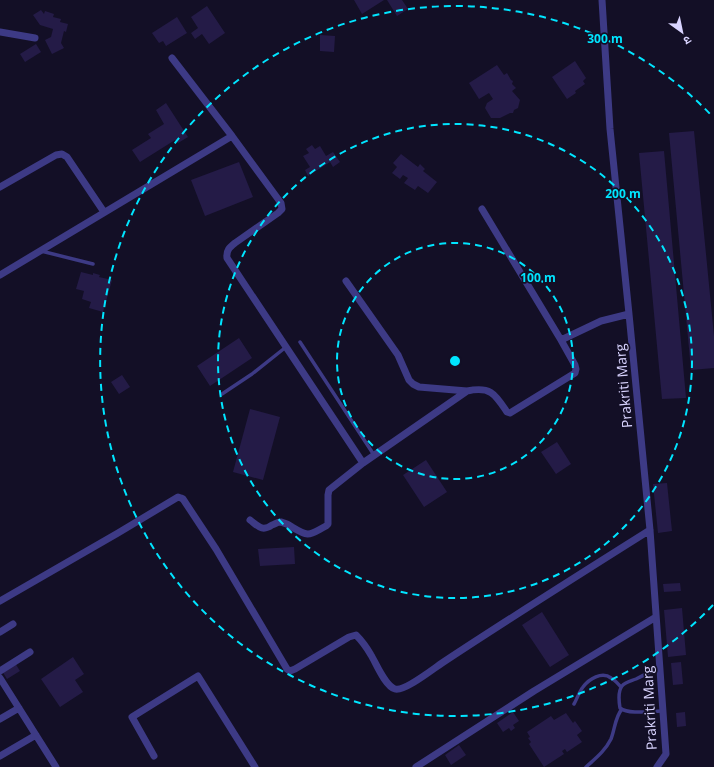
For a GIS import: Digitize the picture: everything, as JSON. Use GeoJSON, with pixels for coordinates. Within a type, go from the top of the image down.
{"type":"FeatureCollection","features":[{"type":"Feature","properties":{"kind":"street","name":"Prakriti Marg"},"geometry":{"type":"LineString","coordinates":[[602,0],[610,129],[650,530],[660,668],[666,754],[657,767]]}},
{"type":"Feature","properties":{"kind":"street"},"geometry":{"type":"LineString","coordinates":[[0,32],[35,38]]}},
{"type":"Feature","properties":{"kind":"street"},"geometry":{"type":"LineString","coordinates":[[172,58],[281,203],[281,211],[229,248],[227,258],[363,463]]}},
{"type":"Feature","properties":{"kind":"street"},"geometry":{"type":"LineString","coordinates":[[0,274],[232,136]]}},
{"type":"Feature","properties":{"kind":"street"},"geometry":{"type":"LineString","coordinates":[[0,187],[56,155],[62,154],[66,157],[104,212]]}},
{"type":"Feature","properties":{"kind":"street"},"geometry":{"type":"LineString","coordinates":[[346,281],[396,352],[406,376],[411,383],[419,387],[467,391],[484,389],[495,394],[507,412],[510,413],[575,373],[576,369],[562,340],[482,209]]}},
{"type":"Feature","properties":{"kind":"street"},"geometry":{"type":"LineString","coordinates":[[562,340],[602,321],[629,314]]}},
{"type":"Feature","properties":{"kind":"street"},"geometry":{"type":"LineString","coordinates":[[250,520],[261,528],[266,529],[280,522],[308,535],[326,526],[328,524],[329,490],[374,455],[467,391]]}},
{"type":"Feature","properties":{"kind":"street"},"geometry":{"type":"LineString","coordinates":[[0,601],[178,497],[183,499],[216,549],[287,669],[290,671],[295,669],[349,637],[356,635],[371,655],[385,681],[396,690],[402,689],[412,683],[467,646],[650,530]]}},
{"type":"Feature","properties":{"kind":"street"},"geometry":{"type":"LineString","coordinates":[[416,767],[534,691],[656,617]]}},
{"type":"Feature","properties":{"kind":"street"},"geometry":{"type":"LineString","coordinates":[[0,632],[13,624]]}},
{"type":"Feature","properties":{"kind":"street"},"geometry":{"type":"LineString","coordinates":[[0,671],[30,652]]}},
{"type":"Feature","properties":{"kind":"street"},"geometry":{"type":"LineString","coordinates":[[154,756],[132,717],[198,676],[255,767]]}},
{"type":"Feature","properties":{"kind":"street"},"geometry":{"type":"LineString","coordinates":[[0,678],[56,767]]}},
{"type":"Feature","properties":{"kind":"street"},"geometry":{"type":"LineString","coordinates":[[0,719],[19,708]]}},
{"type":"Feature","properties":{"kind":"street"},"geometry":{"type":"LineString","coordinates":[[0,756],[36,735]]}},
{"type":"Feature","properties":{"kind":"lane"},"geometry":{"type":"LineString","coordinates":[[40,250],[92,264]]}},
{"type":"Feature","properties":{"kind":"lane"},"geometry":{"type":"LineString","coordinates":[[300,342],[374,455]]}},
{"type":"Feature","properties":{"kind":"lane"},"geometry":{"type":"LineString","coordinates":[[222,394],[252,374],[286,347]]}},
{"type":"Feature","properties":{"kind":"lane"},"geometry":{"type":"LineString","coordinates":[[660,668],[629,681],[621,687],[619,702],[620,706],[625,711],[663,711]]}},
{"type":"Feature","properties":{"kind":"lane"},"geometry":{"type":"LineString","coordinates":[[574,704],[586,683],[601,675],[609,677],[621,687]]}},
{"type":"Feature","properties":{"kind":"lane"},"geometry":{"type":"LineString","coordinates":[[586,767],[604,750],[611,738],[618,713],[622,709]]}},
{"type":"Feature","properties":{"kind":"building"},"geometry":{"type":"Polygon","coordinates":[[[354,0],[384,0],[362,14],[354,0]]]}},
{"type":"Feature","properties":{"kind":"building"},"geometry":{"type":"Polygon","coordinates":[[[387,0],[402,0],[408,9],[397,16],[387,0]]]}},
{"type":"Feature","properties":{"kind":"building"},"geometry":{"type":"Polygon","coordinates":[[[207,6],[225,33],[209,44],[202,34],[195,39],[191,33],[198,28],[191,17],[207,6]]]}},
{"type":"Feature","properties":{"kind":"building"},"geometry":{"type":"Polygon","coordinates":[[[41,10],[44,14],[45,11],[54,14],[53,17],[61,19],[60,22],[68,24],[66,32],[64,31],[61,43],[64,48],[52,54],[45,40],[51,37],[53,29],[40,25],[33,15],[41,10]]]}},
{"type":"Feature","properties":{"kind":"building"},"geometry":{"type":"Polygon","coordinates":[[[177,17],[187,33],[166,46],[163,41],[159,43],[152,33],[177,17]]]}},
{"type":"Feature","properties":{"kind":"building"},"geometry":{"type":"Polygon","coordinates":[[[320,35],[335,36],[334,52],[320,51],[320,35]]]}},
{"type":"Feature","properties":{"kind":"building"},"geometry":{"type":"Polygon","coordinates":[[[36,44],[41,52],[25,62],[20,54],[36,44]]]}},
{"type":"Feature","properties":{"kind":"building"},"geometry":{"type":"Polygon","coordinates":[[[575,61],[586,78],[583,81],[585,84],[567,99],[552,77],[575,61]]]}},
{"type":"Feature","properties":{"kind":"building"},"geometry":{"type":"Polygon","coordinates":[[[497,65],[504,75],[507,73],[513,81],[512,84],[516,88],[512,91],[520,100],[518,108],[514,110],[513,113],[500,118],[491,118],[485,108],[487,103],[493,99],[489,93],[479,99],[469,83],[497,65]]]}},
{"type":"Feature","properties":{"kind":"building"},"geometry":{"type":"Polygon","coordinates":[[[166,103],[188,137],[178,143],[175,140],[140,162],[132,150],[151,138],[148,134],[164,124],[156,110],[166,103]]]}},
{"type":"Feature","properties":{"kind":"building"},"geometry":{"type":"Polygon","coordinates":[[[694,131],[714,336],[714,368],[691,370],[669,133],[694,131]]]}},
{"type":"Feature","properties":{"kind":"building"},"geometry":{"type":"Polygon","coordinates":[[[312,145],[315,149],[320,146],[326,156],[333,152],[340,162],[333,167],[330,162],[308,176],[305,170],[310,167],[303,156],[309,153],[306,149],[312,145]]]}},
{"type":"Feature","properties":{"kind":"building"},"geometry":{"type":"Polygon","coordinates":[[[664,151],[686,398],[662,399],[639,153],[664,151]]]}},
{"type":"Feature","properties":{"kind":"building"},"geometry":{"type":"Polygon","coordinates":[[[401,154],[418,167],[420,164],[425,169],[423,171],[437,182],[428,193],[418,186],[415,190],[404,183],[408,178],[403,175],[400,179],[392,173],[397,167],[393,163],[401,154]]]}},
{"type":"Feature","properties":{"kind":"building"},"geometry":{"type":"Polygon","coordinates":[[[239,162],[253,197],[205,216],[191,180],[239,162]]]}},
{"type":"Feature","properties":{"kind":"building"},"geometry":{"type":"Polygon","coordinates":[[[81,272],[93,275],[93,273],[100,275],[99,277],[112,280],[103,312],[89,308],[91,302],[82,299],[84,291],[76,289],[81,272]]]}},
{"type":"Feature","properties":{"kind":"building"},"geometry":{"type":"Polygon","coordinates":[[[239,338],[252,358],[210,386],[197,366],[239,338]]]}},
{"type":"Feature","properties":{"kind":"building"},"geometry":{"type":"Polygon","coordinates":[[[122,375],[130,387],[119,394],[111,382],[122,375]]]}},
{"type":"Feature","properties":{"kind":"building"},"geometry":{"type":"Polygon","coordinates":[[[250,409],[280,417],[263,480],[233,472],[250,409]]]}},
{"type":"Feature","properties":{"kind":"building"},"geometry":{"type":"Polygon","coordinates":[[[557,442],[571,464],[556,474],[541,452],[557,442]]]}},
{"type":"Feature","properties":{"kind":"building"},"geometry":{"type":"Polygon","coordinates":[[[426,460],[447,492],[424,507],[403,475],[426,460]]]}},
{"type":"Feature","properties":{"kind":"building"},"geometry":{"type":"Polygon","coordinates":[[[667,483],[672,531],[658,533],[653,484],[667,483]]]}},
{"type":"Feature","properties":{"kind":"building"},"geometry":{"type":"Polygon","coordinates":[[[294,547],[295,564],[260,566],[258,549],[294,547]]]}},
{"type":"Feature","properties":{"kind":"building"},"geometry":{"type":"Polygon","coordinates":[[[680,583],[681,591],[664,592],[663,584],[680,583]]]}},
{"type":"Feature","properties":{"kind":"building"},"geometry":{"type":"Polygon","coordinates":[[[682,608],[686,655],[668,657],[664,610],[682,608]]]}},
{"type":"Feature","properties":{"kind":"building"},"geometry":{"type":"Polygon","coordinates":[[[542,612],[569,655],[550,667],[522,625],[542,612]]]}},
{"type":"Feature","properties":{"kind":"building"},"geometry":{"type":"Polygon","coordinates":[[[73,657],[84,674],[75,680],[83,692],[60,707],[41,679],[73,657]]]}},
{"type":"Feature","properties":{"kind":"building"},"geometry":{"type":"Polygon","coordinates":[[[681,662],[683,684],[673,685],[671,663],[681,662]]]}},
{"type":"Feature","properties":{"kind":"building"},"geometry":{"type":"Polygon","coordinates":[[[15,663],[20,671],[7,679],[2,671],[15,663]]]}},
{"type":"Feature","properties":{"kind":"building"},"geometry":{"type":"Polygon","coordinates":[[[513,712],[519,721],[513,725],[515,728],[511,731],[509,728],[503,732],[497,723],[513,712]]]}},
{"type":"Feature","properties":{"kind":"building"},"geometry":{"type":"Polygon","coordinates":[[[685,712],[686,726],[677,727],[676,713],[685,712]]]}},
{"type":"Feature","properties":{"kind":"building"},"geometry":{"type":"Polygon","coordinates":[[[566,713],[573,723],[575,721],[582,731],[577,735],[582,742],[567,752],[565,749],[562,751],[564,754],[544,767],[529,744],[531,742],[528,738],[530,737],[527,732],[551,716],[554,720],[566,713]]]}},
{"type":"Feature","properties":{"kind":"building"},"geometry":{"type":"Polygon","coordinates":[[[459,745],[466,755],[451,765],[445,755],[459,745]]]}}]}
